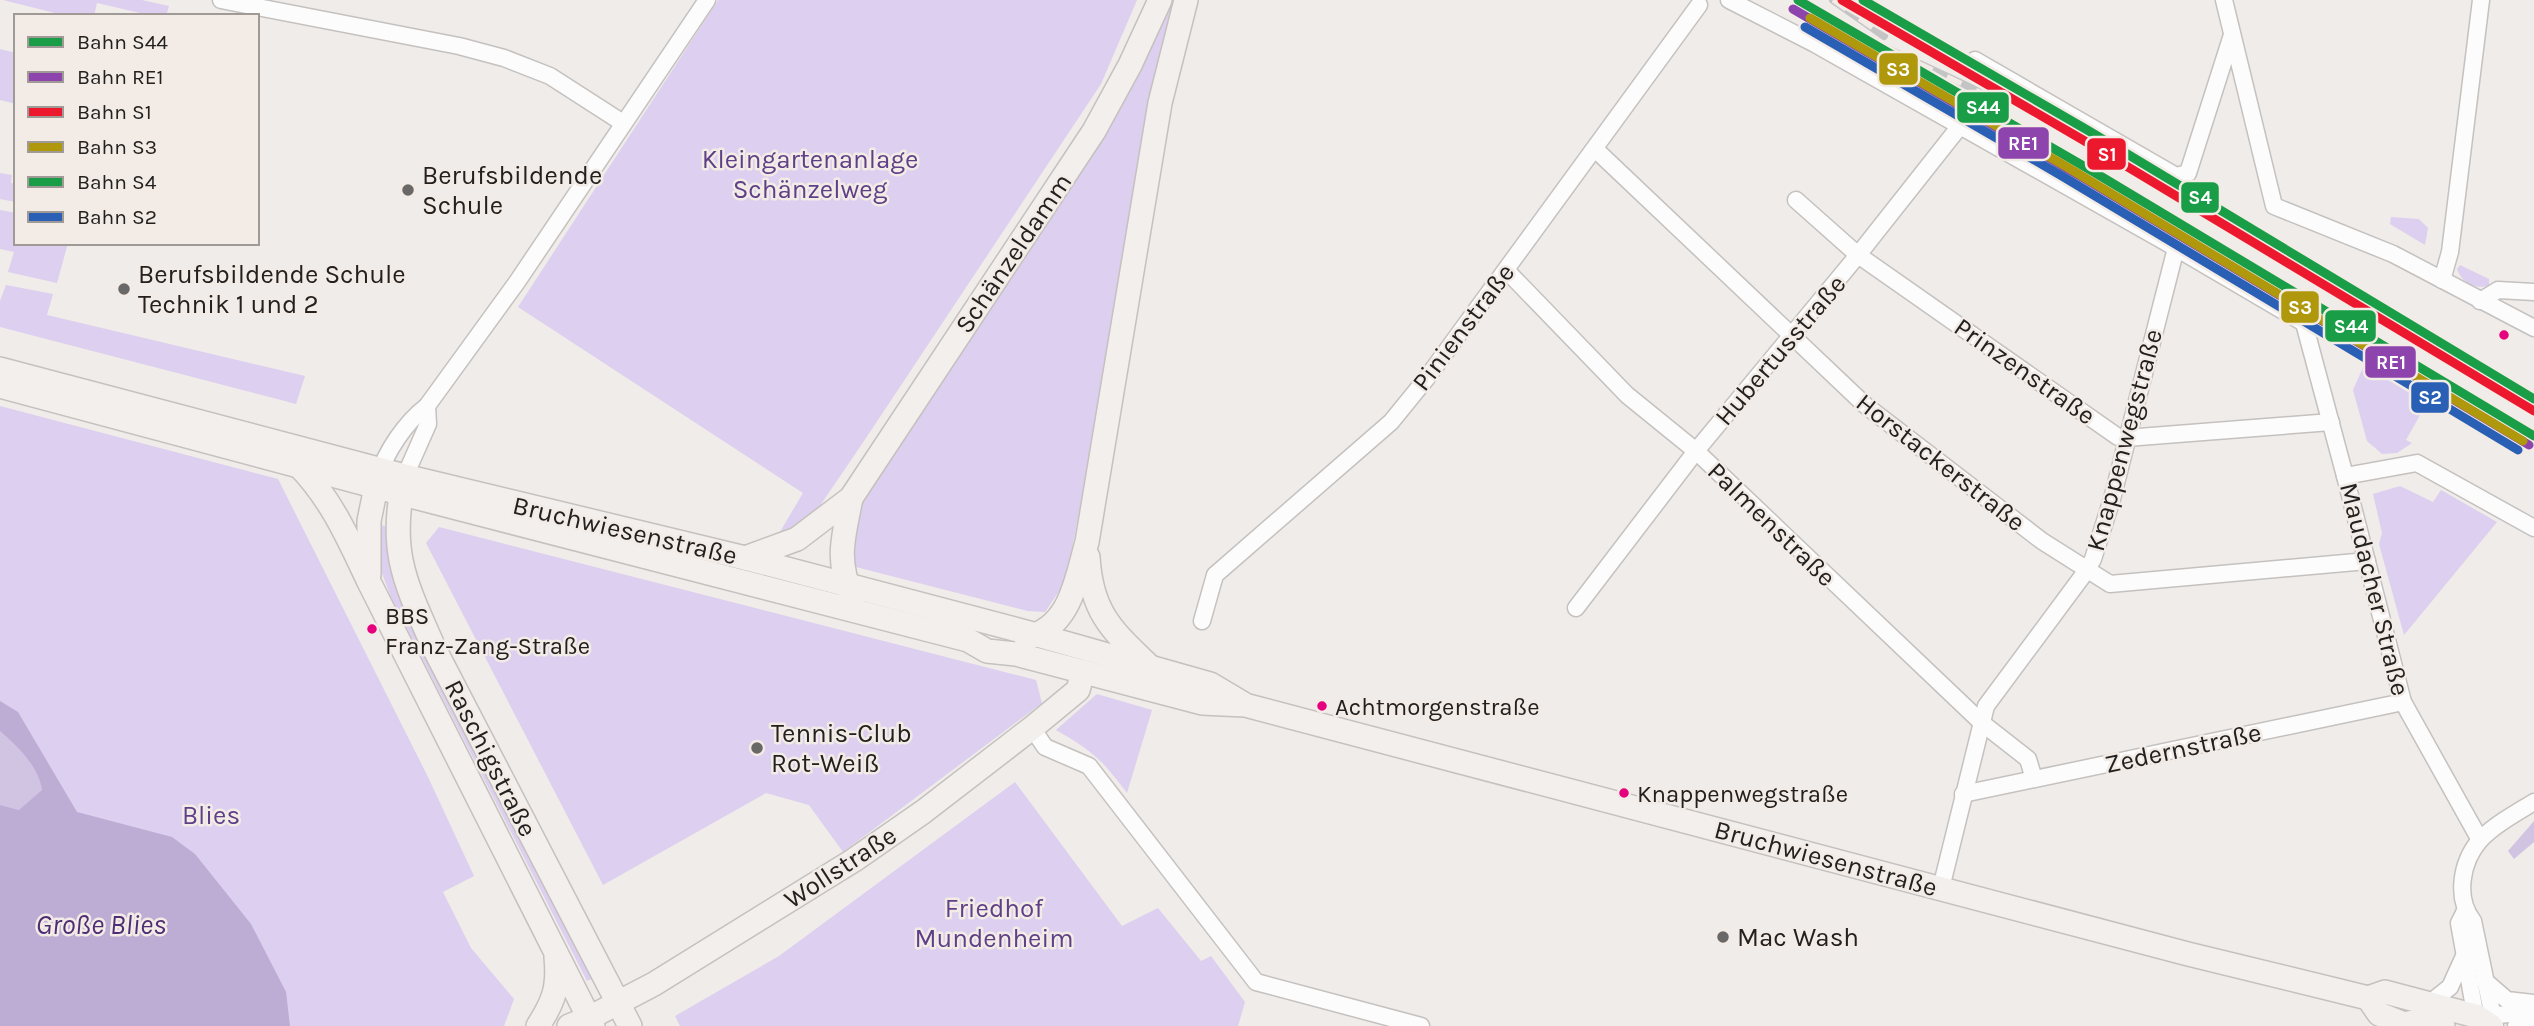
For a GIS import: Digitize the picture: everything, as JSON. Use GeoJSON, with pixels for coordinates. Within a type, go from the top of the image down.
{"type":"FeatureCollection","features":[{"type":"Feature","properties":{"kind":"main road","name":"Schänzeldamm"},"geometry":{"type":"LineString","coordinates":[[745,558],[807,533],[851,498],[1094,131],[1130,65],[1160,0]]}},
{"type":"Feature","properties":{"kind":"main road"},"geometry":{"type":"LineString","coordinates":[[968,640],[1012,641],[1037,635],[1062,616],[1070,601],[1087,542],[1160,103],[1186,0]]}},
{"type":"Feature","properties":{"kind":"main road","name":"Bruchwiesenstraße"},"geometry":{"type":"LineString","coordinates":[[0,369],[403,485],[968,640],[987,651],[1016,654],[1202,703],[1245,705],[2234,966],[2368,998]]}},
{"type":"Feature","properties":{"kind":"main road","name":"Bruchwiesenstraße"},"geometry":{"type":"LineString","coordinates":[[0,386],[299,466],[378,478]]}},
{"type":"Feature","properties":{"kind":"main road"},"geometry":{"type":"LineString","coordinates":[[299,466],[317,484],[337,514],[369,582]]}},
{"type":"Feature","properties":{"kind":"main road","name":"Raschigstraße"},"geometry":{"type":"LineString","coordinates":[[378,478],[369,521],[369,582],[555,948],[584,1023]]}},
{"type":"Feature","properties":{"kind":"main road","name":"Bruchwiesenstraße"},"geometry":{"type":"LineString","coordinates":[[403,485],[745,558],[846,584],[1210,684],[1245,705]]}},
{"type":"Feature","properties":{"kind":"main road","name":"Raschigstraße"},"geometry":{"type":"LineString","coordinates":[[403,485],[397,531],[400,560],[409,591],[435,650],[630,1026]]}},
{"type":"Feature","properties":{"kind":"main road","name":"Schänzeldamm"},"geometry":{"type":"LineString","coordinates":[[851,498],[841,551],[846,584],[858,612]]}},
{"type":"Feature","properties":{"kind":"main road"},"geometry":{"type":"LineString","coordinates":[[1087,542],[1088,571],[1093,596],[1117,635],[1149,666]]}},
{"type":"Feature","properties":{"kind":"main road","name":"Wollstraße"},"geometry":{"type":"LineString","coordinates":[[584,1023],[653,984],[854,860],[923,812],[1078,690],[1083,672]]}},
{"type":"Feature","properties":{"kind":"main road"},"geometry":{"type":"LineString","coordinates":[[538,1026],[553,1001],[557,975],[555,948]]}},
{"type":"Feature","properties":{"kind":"main road"},"geometry":{"type":"LineString","coordinates":[[2443,1026],[2423,1020],[2406,1025],[2379,1014],[2368,998],[2385,992],[2431,1002],[2486,1022]]}},
{"type":"Feature","properties":{"kind":"street"},"geometry":{"type":"LineString","coordinates":[[221,0],[459,46],[503,58],[550,76],[622,123]]}},
{"type":"Feature","properties":{"kind":"street"},"geometry":{"type":"LineString","coordinates":[[378,478],[412,418],[428,406],[517,282],[707,0]]}},
{"type":"Feature","properties":{"kind":"street"},"geometry":{"type":"LineString","coordinates":[[1729,0],[1815,44],[2176,248]]}},
{"type":"Feature","properties":{"kind":"street"},"geometry":{"type":"LineString","coordinates":[[2224,0],[2274,206],[2393,254],[2480,301],[2530,322]]}},
{"type":"Feature","properties":{"kind":"street"},"geometry":{"type":"LineString","coordinates":[[2442,280],[2450,252],[2481,0]]}},
{"type":"Feature","properties":{"kind":"street","name":"Pinienstraße"},"geometry":{"type":"LineString","coordinates":[[1202,621],[1215,575],[1391,422],[1595,149],[1699,2]]}},
{"type":"Feature","properties":{"kind":"street"},"geometry":{"type":"LineString","coordinates":[[1975,60],[2176,176],[2188,173],[2233,33]]}},
{"type":"Feature","properties":{"kind":"street","name":"Hubertusstraße"},"geometry":{"type":"LineString","coordinates":[[1576,608],[1696,451],[1960,127]]}},
{"type":"Feature","properties":{"kind":"street","name":"Horstackerstraße"},"geometry":{"type":"LineString","coordinates":[[1595,149],[1865,405],[2042,541],[2109,584],[2367,561]]}},
{"type":"Feature","properties":{"kind":"street","name":"Prinzenstraße"},"geometry":{"type":"LineString","coordinates":[[1796,201],[1858,255],[2118,436],[2126,438],[2331,422]]}},
{"type":"Feature","properties":{"kind":"street","name":"Maudacher Straße"},"geometry":{"type":"LineString","coordinates":[[2176,248],[2304,323],[2403,702],[2480,841]]}},
{"type":"Feature","properties":{"kind":"street","name":"Knappenwegstraße"},"geometry":{"type":"LineString","coordinates":[[1941,888],[1986,706],[2093,559],[2112,499],[2176,248]]}},
{"type":"Feature","properties":{"kind":"street","name":"Palmenstraße"},"geometry":{"type":"LineString","coordinates":[[1506,270],[1627,395],[1696,451],[1982,723],[2028,760],[2034,779]]}},
{"type":"Feature","properties":{"kind":"street"},"geometry":{"type":"LineString","coordinates":[[2480,301],[2498,290],[2534,292]]}},
{"type":"Feature","properties":{"kind":"street"},"geometry":{"type":"LineString","coordinates":[[403,485],[428,425],[428,406]]}},
{"type":"Feature","properties":{"kind":"street"},"geometry":{"type":"LineString","coordinates":[[2345,476],[2417,463],[2534,528]]}},
{"type":"Feature","properties":{"kind":"street","name":"Zedernstraße"},"geometry":{"type":"LineString","coordinates":[[1963,794],[2403,702]]}},
{"type":"Feature","properties":{"kind":"street"},"geometry":{"type":"LineString","coordinates":[[1032,728],[1045,747],[1089,766],[1256,982],[1421,1026]]}},
{"type":"Feature","properties":{"kind":"street"},"geometry":{"type":"LineString","coordinates":[[2486,1022],[2486,981],[2473,921],[2465,911],[2462,885],[2466,863],[2480,841],[2512,815],[2534,802]]}},
{"type":"Feature","properties":{"kind":"street"},"geometry":{"type":"LineString","coordinates":[[2465,911],[2459,923],[2465,954],[2486,1022]]}},
{"type":"Feature","properties":{"kind":"street"},"geometry":{"type":"LineString","coordinates":[[2431,1002],[2450,987],[2465,954]]}},
{"type":"Feature","properties":{"kind":"street"},"geometry":{"type":"LineString","coordinates":[[2486,981],[2507,1000],[2534,1005]]}},
{"type":"Feature","properties":{"kind":"street"},"geometry":{"type":"LineString","coordinates":[[2486,1022],[2534,1005]]}},
{"type":"Feature","properties":{"kind":"street"},"geometry":{"type":"LineString","coordinates":[[2516,1026],[2534,1020]]}},
{"type":"Feature","properties":{"kind":"green space"},"geometry":{"type":"Polygon","coordinates":[[[3,0],[142,0],[169,6],[167,14],[144,14],[97,3],[94,14],[59,14],[3,0]]]}},
{"type":"Feature","properties":{"kind":"green space","name":"Kleingartenanlage Schänzelweg"},"geometry":{"type":"Polygon","coordinates":[[[718,0],[1137,0],[1101,84],[866,438],[813,516],[774,542],[803,493],[518,307],[718,0]]]}},
{"type":"Feature","properties":{"kind":"green space"},"geometry":{"type":"Polygon","coordinates":[[[1171,2],[1174,5],[1066,581],[1045,612],[1028,611],[852,566],[854,510],[1097,149],[1171,2]]]}},
{"type":"Feature","properties":{"kind":"green space"},"geometry":{"type":"Polygon","coordinates":[[[0,49],[14,52],[14,104],[0,100],[0,49]]]}},
{"type":"Feature","properties":{"kind":"green space"},"geometry":{"type":"Polygon","coordinates":[[[0,173],[12,175],[14,202],[0,199],[0,173]]]}},
{"type":"Feature","properties":{"kind":"green space"},"geometry":{"type":"Polygon","coordinates":[[[0,210],[14,213],[14,245],[67,245],[57,283],[8,272],[14,252],[0,249],[0,210]]]}},
{"type":"Feature","properties":{"kind":"green space"},"geometry":{"type":"Polygon","coordinates":[[[2391,217],[2419,219],[2428,228],[2425,245],[2390,224],[2391,217]]]}},
{"type":"Feature","properties":{"kind":"green space"},"geometry":{"type":"Polygon","coordinates":[[[2460,265],[2489,279],[2489,286],[2469,284],[2459,274],[2457,269],[2460,265]]]}},
{"type":"Feature","properties":{"kind":"green space"},"geometry":{"type":"Polygon","coordinates":[[[6,285],[53,294],[47,315],[305,376],[296,404],[0,327],[0,301],[6,285]]]}},
{"type":"Feature","properties":{"kind":"green space"},"geometry":{"type":"Polygon","coordinates":[[[2365,363],[2429,399],[2406,440],[2412,443],[2397,453],[2382,454],[2367,441],[2353,390],[2365,363]]]}},
{"type":"Feature","properties":{"kind":"green space","name":"Blies"},"geometry":{"type":"Polygon","coordinates":[[[0,406],[278,479],[428,777],[474,876],[443,892],[471,948],[514,999],[504,1026],[0,1026],[0,406]]]}},
{"type":"Feature","properties":{"kind":"green space"},"geometry":{"type":"Polygon","coordinates":[[[2400,486],[2433,502],[2441,490],[2497,522],[2404,635],[2379,544],[2382,533],[2373,494],[2400,486]]]}},
{"type":"Feature","properties":{"kind":"green space"},"geometry":{"type":"Polygon","coordinates":[[[377,524],[389,527],[391,569],[401,598],[596,977],[587,981],[391,597],[380,568],[377,524]]]}},
{"type":"Feature","properties":{"kind":"green space","name":"Tennis-Club Rot-Weiß"},"geometry":{"type":"Polygon","coordinates":[[[439,527],[1036,680],[1042,703],[843,852],[809,805],[766,793],[603,885],[426,543],[439,527]]]}},
{"type":"Feature","properties":{"kind":"green space"},"geometry":{"type":"Polygon","coordinates":[[[1097,694],[1152,710],[1127,793],[1096,757],[1056,730],[1097,694]]]}},
{"type":"Feature","properties":{"kind":"green space","name":"Friedhof Mundenheim"},"geometry":{"type":"Polygon","coordinates":[[[1015,782],[1122,926],[1158,908],[1201,961],[1211,956],[1245,1002],[1238,1026],[680,1026],[675,1016],[779,956],[1015,782]]]}},
{"type":"Feature","properties":{"kind":"shaded area"},"geometry":{"type":"Polygon","coordinates":[[[0,731],[32,765],[40,781],[42,790],[19,810],[0,805],[0,731]]]}},
{"type":"Feature","properties":{"kind":"shaded area"},"geometry":{"type":"Polygon","coordinates":[[[2534,821],[2534,842],[2514,859],[2508,851],[2534,821]]]}},
{"type":"Feature","properties":{"kind":"water","name":"Große Blies"},"geometry":{"type":"Polygon","coordinates":[[[0,701],[18,712],[77,812],[172,837],[195,854],[251,924],[286,992],[290,1026],[0,1026],[0,805],[19,810],[42,790],[32,765],[0,731],[0,701]]]}},
{"type":"Feature","properties":{"kind":"railway"},"geometry":{"type":"LineString","coordinates":[[1798,0],[1802,2]]}},
{"type":"Feature","properties":{"kind":"railway"},"geometry":{"type":"LineString","coordinates":[[1833,0],[1884,36]]}},
{"type":"Feature","properties":{"kind":"railway"},"geometry":{"type":"LineString","coordinates":[[1860,36],[1982,93]]}},
{"type":"Feature","properties":{"kind":"rail line","name":"S44"},"geometry":{"type":"LineString","coordinates":[[1798,0],[2092,171],[2534,436]]}},
{"type":"Feature","properties":{"kind":"rail line","name":"S1"},"geometry":{"type":"LineString","coordinates":[[1842,0],[2083,140],[2534,411]]}},
{"type":"Feature","properties":{"kind":"rail line","name":"S4"},"geometry":{"type":"LineString","coordinates":[[1863,0],[2089,131],[2534,399]]}},
{"type":"Feature","properties":{"kind":"rail line","name":"RE1"},"geometry":{"type":"LineString","coordinates":[[1793,9],[2087,180],[2529,445]]}},
{"type":"Feature","properties":{"kind":"rail line","name":"S3"},"geometry":{"type":"LineString","coordinates":[[1810,18],[2067,167],[2523,441]]}},
{"type":"Feature","properties":{"kind":"rail line","name":"S2"},"geometry":{"type":"LineString","coordinates":[[1805,27],[2062,176],[2518,450]]}},
{"type":"Feature","properties":{"kind":"place","name":"Berufsbildende Schule"},"geometry":{"type":"Point","coordinates":[408,190]}},
{"type":"Feature","properties":{"kind":"place","name":"Berufsbildende Schule Technik 1 und 2"},"geometry":{"type":"Point","coordinates":[124,289]}},
{"type":"Feature","properties":{"kind":"place","name":"BBS Franz-Zang-Straße"},"geometry":{"type":"Point","coordinates":[372,629]}},
{"type":"Feature","properties":{"kind":"place","name":"Achtmorgenstraße"},"geometry":{"type":"Point","coordinates":[1322,706]}},
{"type":"Feature","properties":{"kind":"place","name":"Tennis-Club Rot-Weiß"},"geometry":{"type":"Point","coordinates":[757,748]}},
{"type":"Feature","properties":{"kind":"place","name":"Knappenwegstraße"},"geometry":{"type":"Point","coordinates":[1624,793]}},
{"type":"Feature","properties":{"kind":"place","name":"Mac Wash"},"geometry":{"type":"Point","coordinates":[1723,937]}}]}
